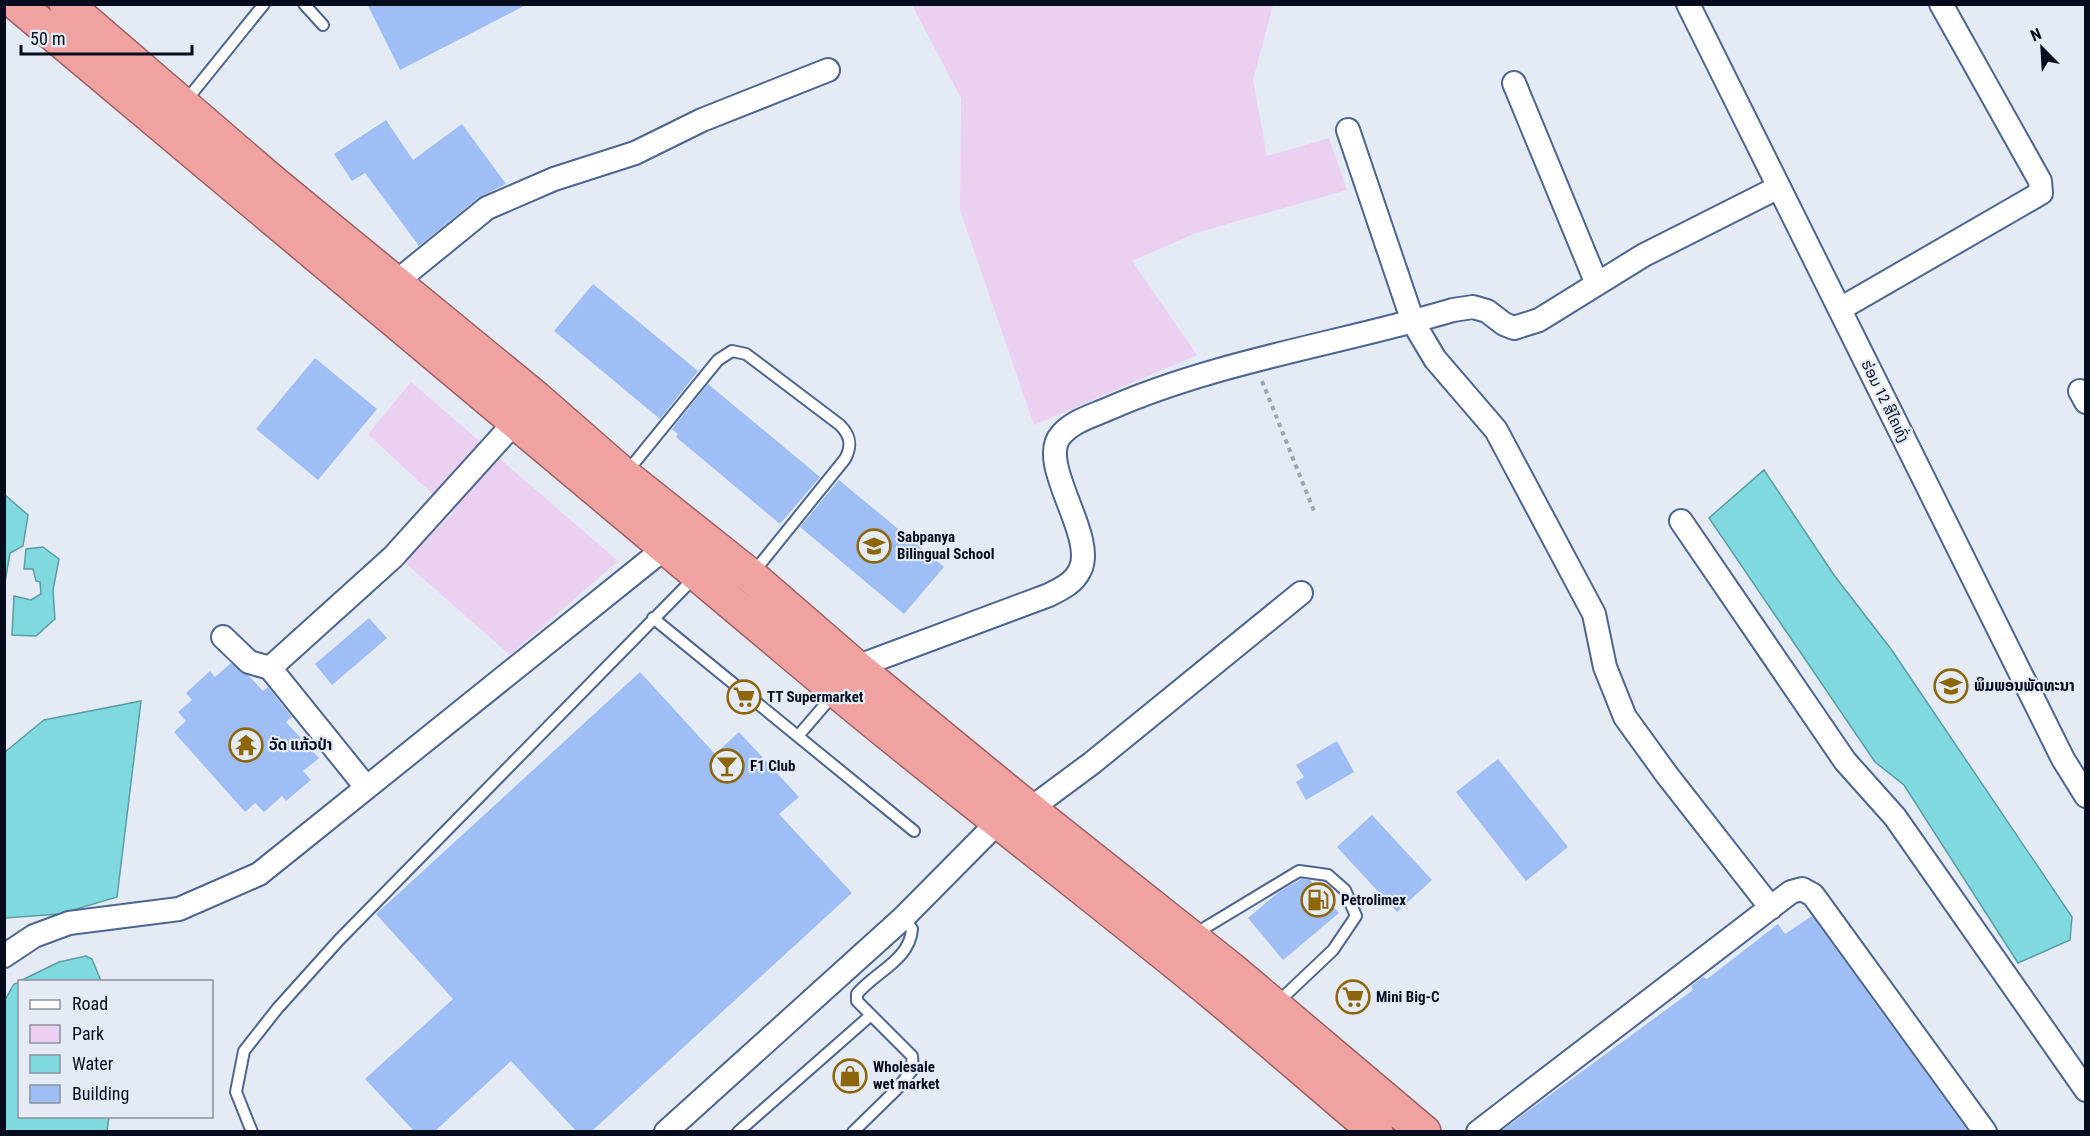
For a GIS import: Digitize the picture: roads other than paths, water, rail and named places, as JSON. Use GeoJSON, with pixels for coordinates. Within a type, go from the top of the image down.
{"type":"FeatureCollection","features":[{"type":"Feature","properties":{"kind":"highway"},"geometry":{"type":"LineString","coordinates":[[17,4],[264,214],[516,421],[604,499],[665,548],[846,679],[1016,811],[1190,937],[1275,1005],[1424,1131]]}},
{"type":"Feature","properties":{"kind":"highway"},"geometry":{"type":"LineString","coordinates":[[75,7],[183,105],[624,476],[751,576],[846,679]]}},
{"type":"Feature","properties":{"kind":"highway"},"geometry":{"type":"LineString","coordinates":[[1016,811],[1212,992],[1376,1131]]}},
{"type":"Feature","properties":{"kind":"street","name":"ຮ່ອມ 12 ສີໄຄທົ່ງ"},"geometry":{"type":"LineString","coordinates":[[1688,4],[2063,759],[2085,796]]}},
{"type":"Feature","properties":{"kind":"street"},"geometry":{"type":"LineString","coordinates":[[1840,309],[2041,193],[2042,187],[2037,174],[1941,4]]}},
{"type":"Feature","properties":{"kind":"street"},"geometry":{"type":"LineString","coordinates":[[396,282],[487,208],[554,179],[634,153],[702,120],[828,70]]}},
{"type":"Feature","properties":{"kind":"street"},"geometry":{"type":"LineString","coordinates":[[1514,83],[1597,284]]}},
{"type":"Feature","properties":{"kind":"street"},"geometry":{"type":"LineString","coordinates":[[1348,130],[1413,322],[1435,359],[1496,430],[1594,614],[1605,667],[1625,717],[1667,775],[1771,908]]}},
{"type":"Feature","properties":{"kind":"street"},"geometry":{"type":"LineString","coordinates":[[846,679],[1049,595],[1070,583],[1081,569],[1082,544],[1054,456],[1059,437],[1071,425],[1152,390],[1473,307],[1487,311],[1504,324],[1514,328],[1539,320],[1644,255],[1779,187]]}},
{"type":"Feature","properties":{"kind":"street"},"geometry":{"type":"LineString","coordinates":[[270,668],[393,557],[516,421]]}},
{"type":"Feature","properties":{"kind":"street"},"geometry":{"type":"LineString","coordinates":[[1681,521],[1845,761],[1895,817],[2085,1090]]}},
{"type":"Feature","properties":{"kind":"street"},"geometry":{"type":"LineString","coordinates":[[4,957],[34,936],[69,922],[180,909],[259,874],[665,548]]}},
{"type":"Feature","properties":{"kind":"street"},"geometry":{"type":"LineString","coordinates":[[666,1131],[903,918],[1016,811],[1092,763],[1301,593]]}},
{"type":"Feature","properties":{"kind":"street"},"geometry":{"type":"LineString","coordinates":[[223,638],[249,662],[270,668],[366,787]]}},
{"type":"Feature","properties":{"kind":"street"},"geometry":{"type":"LineString","coordinates":[[1478,1131],[1791,892],[1802,889],[1813,895],[1985,1131]]}},
{"type":"Feature","properties":{"kind":"lane"},"geometry":{"type":"LineString","coordinates":[[183,105],[264,4]]}},
{"type":"Feature","properties":{"kind":"lane"},"geometry":{"type":"LineString","coordinates":[[304,4],[323,26]]}},
{"type":"Feature","properties":{"kind":"lane"},"geometry":{"type":"LineString","coordinates":[[624,476],[718,360],[732,351],[746,354],[840,425],[846,431],[850,445],[845,459],[751,576]]}},
{"type":"Feature","properties":{"kind":"lane"},"geometry":{"type":"LineString","coordinates":[[252,1131],[236,1092],[244,1051],[277,1009],[339,940],[698,574]]}},
{"type":"Feature","properties":{"kind":"lane"},"geometry":{"type":"LineString","coordinates":[[653,618],[914,831]]}},
{"type":"Feature","properties":{"kind":"lane"},"geometry":{"type":"LineString","coordinates":[[798,736],[846,679]]}},
{"type":"Feature","properties":{"kind":"lane"},"geometry":{"type":"LineString","coordinates":[[1190,937],[1299,871],[1328,875],[1345,890],[1356,916],[1333,950],[1275,1005]]}},
{"type":"Feature","properties":{"kind":"lane"},"geometry":{"type":"LineString","coordinates":[[853,1131],[896,1090],[914,1069],[912,1056],[856,1001],[857,994],[906,951],[912,940],[912,929],[903,918]]}},
{"type":"Feature","properties":{"kind":"lane"},"geometry":{"type":"LineString","coordinates":[[738,1131],[871,1015]]}},
{"type":"Feature","properties":{"kind":"water"},"geometry":{"type":"Polygon","coordinates":[[[1764,470],[1834,575],[1891,649],[2072,917],[2070,940],[2018,963],[1904,785],[1875,762],[1709,518],[1764,470]]]}},
{"type":"Feature","properties":{"kind":"water"},"geometry":{"type":"Polygon","coordinates":[[[5,495],[28,515],[23,546],[10,553],[5,582],[5,495]]]}},
{"type":"Feature","properties":{"kind":"water"},"geometry":{"type":"Polygon","coordinates":[[[43,547],[59,559],[53,590],[55,619],[36,636],[12,635],[14,596],[31,600],[41,594],[40,582],[36,581],[33,569],[24,569],[26,549],[43,547]]]}},
{"type":"Feature","properties":{"kind":"water"},"geometry":{"type":"Polygon","coordinates":[[[141,701],[117,897],[60,914],[5,918],[5,752],[44,720],[141,701]]]}},
{"type":"Feature","properties":{"kind":"water"},"geometry":{"type":"Polygon","coordinates":[[[86,956],[92,959],[101,980],[22,980],[59,962],[86,956]]]}},
{"type":"Feature","properties":{"kind":"water"},"geometry":{"type":"Polygon","coordinates":[[[18,983],[18,1118],[109,1118],[107,1131],[5,1131],[5,1000],[14,984],[18,983]]]}},
{"type":"Feature","properties":{"kind":"place","name":"Sabpanya Bilingual School"},"geometry":{"type":"Point","coordinates":[874,546]}},
{"type":"Feature","properties":{"kind":"place","name":"ພິມພອນພັດທະນາ"},"geometry":{"type":"Point","coordinates":[1951,686]}},
{"type":"Feature","properties":{"kind":"place","name":"TT Supermarket"},"geometry":{"type":"Point","coordinates":[744,697]}},
{"type":"Feature","properties":{"kind":"place","name":"ວັດ ແກ້ວປ່າ"},"geometry":{"type":"Point","coordinates":[246,745]}},
{"type":"Feature","properties":{"kind":"place","name":"F1 Club"},"geometry":{"type":"Point","coordinates":[727,766]}},
{"type":"Feature","properties":{"kind":"place","name":"Petrolimex"},"geometry":{"type":"Point","coordinates":[1318,900]}},
{"type":"Feature","properties":{"kind":"place","name":"Mini Big-C"},"geometry":{"type":"Point","coordinates":[1353,997]}},
{"type":"Feature","properties":{"kind":"place","name":"Wholesale wet market"},"geometry":{"type":"Point","coordinates":[850,1076]}}]}
